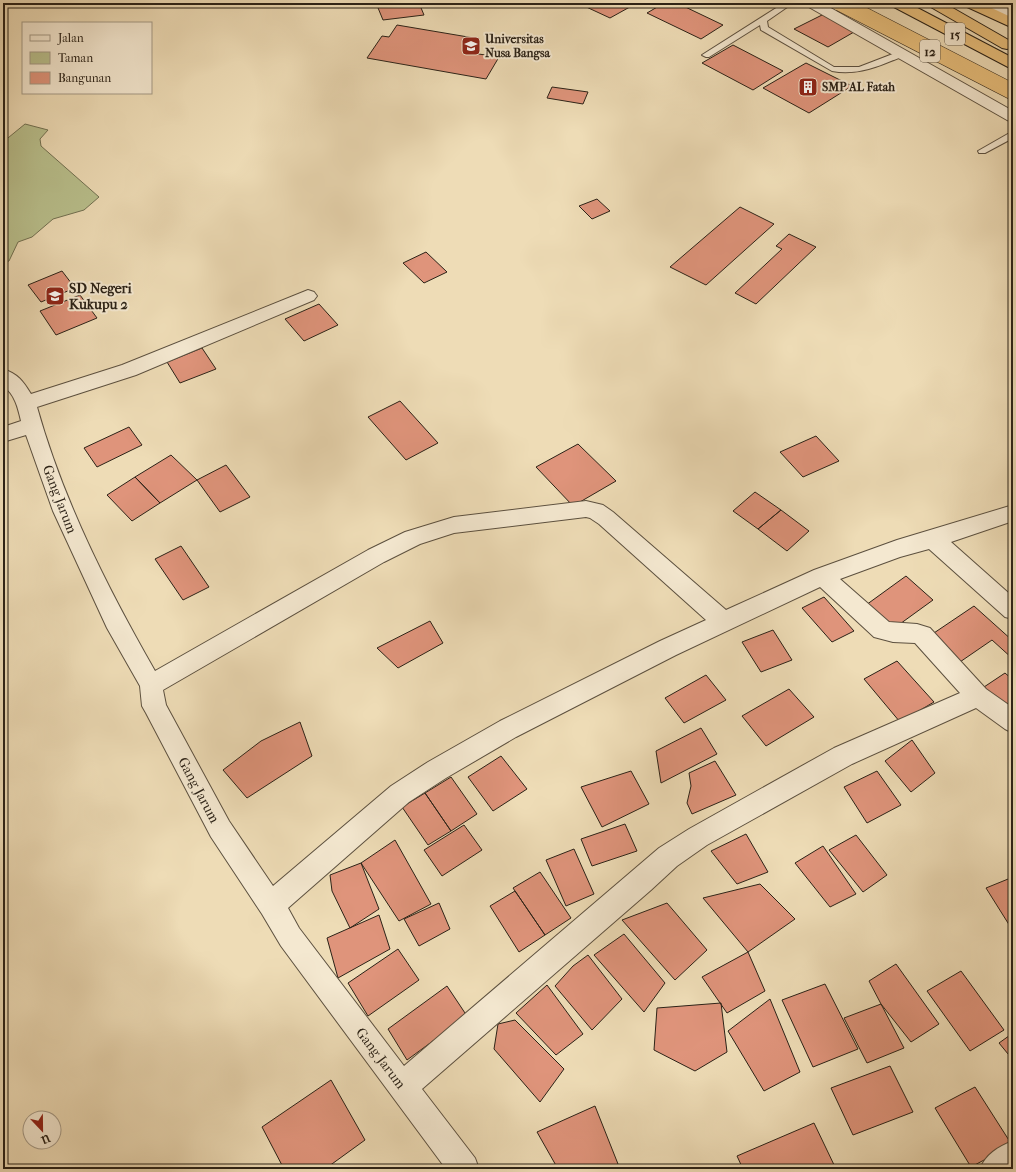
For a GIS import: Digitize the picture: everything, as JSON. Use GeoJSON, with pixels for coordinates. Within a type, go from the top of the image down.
{"type":"FeatureCollection","features":[{"type":"Feature","properties":{"kind":"highway"},"geometry":{"type":"LineString","coordinates":[[840,3],[1013,92]]}},
{"type":"Feature","properties":{"kind":"highway","name":"12"},"geometry":{"type":"LineString","coordinates":[[847,3],[1013,99]]}},
{"type":"Feature","properties":{"kind":"highway","name":"15"},"geometry":{"type":"LineString","coordinates":[[897,3],[1013,64]]}},
{"type":"Feature","properties":{"kind":"highway"},"geometry":{"type":"LineString","coordinates":[[934,3],[1013,48]]}},
{"type":"Feature","properties":{"kind":"highway","name":"15"},"geometry":{"type":"LineString","coordinates":[[945,3],[1013,39]]}},
{"type":"Feature","properties":{"kind":"highway"},"geometry":{"type":"LineString","coordinates":[[970,3],[1013,24]]}},
{"type":"Feature","properties":{"kind":"street"},"geometry":{"type":"LineString","coordinates":[[812,3],[1013,117]]}},
{"type":"Feature","properties":{"kind":"street"},"geometry":{"type":"LineString","coordinates":[[989,3],[1013,16]]}},
{"type":"Feature","properties":{"kind":"street"},"geometry":{"type":"LineString","coordinates":[[26,403],[129,370],[308,296]]}},
{"type":"Feature","properties":{"kind":"street","name":"Gang Jarum"},"geometry":{"type":"LineString","coordinates":[[3,376],[16,385],[26,403],[32,425],[63,511],[87,564],[115,621],[151,685],[154,706],[220,829],[271,905],[290,937],[464,1169]]}},
{"type":"Feature","properties":{"kind":"street"},"geometry":{"type":"LineString","coordinates":[[3,435],[32,425]]}},
{"type":"Feature","properties":{"kind":"street"},"geometry":{"type":"LineString","coordinates":[[151,685],[376,556],[413,538],[454,525],[586,509],[596,511],[606,518],[724,622]]}},
{"type":"Feature","properties":{"kind":"street"},"geometry":{"type":"LineString","coordinates":[[271,905],[400,794],[437,770],[508,729],[668,648],[822,576],[897,548],[933,539],[1013,513]]}},
{"type":"Feature","properties":{"kind":"street"},"geometry":{"type":"LineString","coordinates":[[933,539],[1013,610]]}},
{"type":"Feature","properties":{"kind":"street"},"geometry":{"type":"LineString","coordinates":[[822,576],[882,630],[892,634],[915,633],[922,635],[978,696],[1013,722]]}},
{"type":"Feature","properties":{"kind":"street"},"geometry":{"type":"LineString","coordinates":[[403,1086],[668,857],[698,837],[843,756],[978,696]]}},
{"type":"Feature","properties":{"kind":"street"},"geometry":{"type":"LineString","coordinates":[[994,1169],[1013,1156]]}},
{"type":"Feature","properties":{"kind":"lane"},"geometry":{"type":"LineString","coordinates":[[706,55],[789,3]]}},
{"type":"Feature","properties":{"kind":"lane"},"geometry":{"type":"LineString","coordinates":[[763,20],[764,28],[771,33],[832,69],[842,72],[864,69],[901,54]]}},
{"type":"Feature","properties":{"kind":"lane"},"geometry":{"type":"LineString","coordinates":[[982,152],[1013,134]]}},
{"type":"Feature","properties":{"kind":"green space"},"geometry":{"type":"Polygon","coordinates":[[[25,124],[48,130],[40,139],[41,146],[99,197],[84,210],[53,219],[32,237],[18,242],[9,261],[3,263],[3,142],[25,124]]]}},
{"type":"Feature","properties":{"kind":"building"},"geometry":{"type":"Polygon","coordinates":[[[376,3],[419,3],[424,15],[383,20],[376,3]]]}},
{"type":"Feature","properties":{"kind":"building"},"geometry":{"type":"Polygon","coordinates":[[[585,3],[637,3],[610,18],[582,5],[585,3]]]}},
{"type":"Feature","properties":{"kind":"building"},"geometry":{"type":"Polygon","coordinates":[[[664,3],[677,3],[723,25],[701,39],[647,13],[664,3]]]}},
{"type":"Feature","properties":{"kind":"building"},"geometry":{"type":"Polygon","coordinates":[[[824,14],[854,32],[828,47],[794,29],[824,14]]]}},
{"type":"Feature","properties":{"kind":"building"},"geometry":{"type":"Polygon","coordinates":[[[397,25],[474,38],[465,52],[499,57],[486,79],[367,58],[382,36],[389,37],[397,25]]]}},
{"type":"Feature","properties":{"kind":"building"},"geometry":{"type":"Polygon","coordinates":[[[733,45],[783,71],[753,90],[702,63],[733,45]]]}},
{"type":"Feature","properties":{"kind":"building","name":"SMP AL Fatah"},"geometry":{"type":"Polygon","coordinates":[[[806,63],[852,86],[809,113],[763,88],[806,63]]]}},
{"type":"Feature","properties":{"kind":"building"},"geometry":{"type":"Polygon","coordinates":[[[552,87],[588,92],[583,104],[547,98],[552,87]]]}},
{"type":"Feature","properties":{"kind":"building"},"geometry":{"type":"Polygon","coordinates":[[[597,199],[610,211],[592,219],[579,206],[597,199]]]}},
{"type":"Feature","properties":{"kind":"building"},"geometry":{"type":"Polygon","coordinates":[[[740,207],[774,224],[706,285],[670,267],[740,207]]]}},
{"type":"Feature","properties":{"kind":"building"},"geometry":{"type":"Polygon","coordinates":[[[789,234],[816,247],[756,304],[735,293],[782,249],[776,246],[789,234]]]}},
{"type":"Feature","properties":{"kind":"building"},"geometry":{"type":"Polygon","coordinates":[[[426,252],[447,272],[424,283],[403,263],[426,252]]]}},
{"type":"Feature","properties":{"kind":"building"},"geometry":{"type":"Polygon","coordinates":[[[62,271],[75,288],[41,302],[28,285],[62,271]]]}},
{"type":"Feature","properties":{"kind":"building"},"geometry":{"type":"Polygon","coordinates":[[[80,295],[97,318],[56,335],[40,311],[80,295]]]}},
{"type":"Feature","properties":{"kind":"building"},"geometry":{"type":"Polygon","coordinates":[[[319,304],[338,325],[304,341],[285,319],[319,304]]]}},
{"type":"Feature","properties":{"kind":"building"},"geometry":{"type":"Polygon","coordinates":[[[202,348],[216,369],[180,383],[167,362],[202,348]]]}},
{"type":"Feature","properties":{"kind":"building"},"geometry":{"type":"Polygon","coordinates":[[[400,401],[438,443],[406,460],[368,417],[400,401]]]}},
{"type":"Feature","properties":{"kind":"building"},"geometry":{"type":"Polygon","coordinates":[[[129,427],[142,445],[97,467],[84,448],[129,427]]]}},
{"type":"Feature","properties":{"kind":"building"},"geometry":{"type":"Polygon","coordinates":[[[816,436],[839,461],[803,477],[780,452],[816,436]]]}},
{"type":"Feature","properties":{"kind":"building"},"geometry":{"type":"Polygon","coordinates":[[[578,444],[616,481],[573,506],[536,467],[578,444]]]}},
{"type":"Feature","properties":{"kind":"building"},"geometry":{"type":"Polygon","coordinates":[[[171,455],[197,480],[160,503],[135,477],[171,455]]]}},
{"type":"Feature","properties":{"kind":"building"},"geometry":{"type":"Polygon","coordinates":[[[226,465],[250,497],[220,512],[197,480],[226,465]]]}},
{"type":"Feature","properties":{"kind":"building"},"geometry":{"type":"Polygon","coordinates":[[[135,477],[160,503],[132,521],[107,495],[135,477]]]}},
{"type":"Feature","properties":{"kind":"building"},"geometry":{"type":"Polygon","coordinates":[[[755,492],[781,510],[758,529],[733,511],[755,492]]]}},
{"type":"Feature","properties":{"kind":"building"},"geometry":{"type":"Polygon","coordinates":[[[781,510],[809,531],[787,551],[758,529],[781,510]]]}},
{"type":"Feature","properties":{"kind":"building"},"geometry":{"type":"Polygon","coordinates":[[[181,546],[209,587],[183,600],[155,559],[181,546]]]}},
{"type":"Feature","properties":{"kind":"building"},"geometry":{"type":"Polygon","coordinates":[[[906,576],[933,600],[893,629],[866,605],[906,576]]]}},
{"type":"Feature","properties":{"kind":"building"},"geometry":{"type":"Polygon","coordinates":[[[824,597],[854,631],[832,642],[802,608],[824,597]]]}},
{"type":"Feature","properties":{"kind":"building"},"geometry":{"type":"Polygon","coordinates":[[[974,606],[1013,641],[1013,659],[992,640],[957,664],[928,637],[974,606]]]}},
{"type":"Feature","properties":{"kind":"building"},"geometry":{"type":"Polygon","coordinates":[[[430,621],[443,643],[398,668],[377,648],[430,621]]]}},
{"type":"Feature","properties":{"kind":"building"},"geometry":{"type":"Polygon","coordinates":[[[773,630],[792,660],[761,672],[742,642],[773,630]]]}},
{"type":"Feature","properties":{"kind":"building"},"geometry":{"type":"Polygon","coordinates":[[[897,661],[934,702],[900,722],[864,679],[897,661]]]}},
{"type":"Feature","properties":{"kind":"building"},"geometry":{"type":"Polygon","coordinates":[[[1005,673],[1013,680],[1013,715],[984,687],[1005,673]]]}},
{"type":"Feature","properties":{"kind":"building"},"geometry":{"type":"Polygon","coordinates":[[[706,675],[726,700],[684,723],[665,698],[706,675]]]}},
{"type":"Feature","properties":{"kind":"building"},"geometry":{"type":"Polygon","coordinates":[[[789,689],[814,717],[766,746],[742,716],[789,689]]]}},
{"type":"Feature","properties":{"kind":"building"},"geometry":{"type":"Polygon","coordinates":[[[300,722],[312,756],[247,798],[223,770],[261,741],[300,722]]]}},
{"type":"Feature","properties":{"kind":"building"},"geometry":{"type":"Polygon","coordinates":[[[701,728],[717,754],[661,783],[656,751],[701,728]]]}},
{"type":"Feature","properties":{"kind":"building"},"geometry":{"type":"Polygon","coordinates":[[[912,740],[935,773],[911,792],[885,761],[912,740]]]}},
{"type":"Feature","properties":{"kind":"building"},"geometry":{"type":"Polygon","coordinates":[[[501,756],[527,789],[493,811],[468,777],[501,756]]]}},
{"type":"Feature","properties":{"kind":"building"},"geometry":{"type":"Polygon","coordinates":[[[715,761],[736,795],[692,814],[687,803],[691,786],[689,773],[715,761]]]}},
{"type":"Feature","properties":{"kind":"building"},"geometry":{"type":"Polygon","coordinates":[[[631,771],[649,804],[602,827],[581,787],[631,771]]]}},
{"type":"Feature","properties":{"kind":"building"},"geometry":{"type":"Polygon","coordinates":[[[877,771],[901,805],[867,823],[844,787],[877,771]]]}},
{"type":"Feature","properties":{"kind":"building"},"geometry":{"type":"Polygon","coordinates":[[[451,777],[477,814],[451,831],[425,793],[451,777]]]}},
{"type":"Feature","properties":{"kind":"building"},"geometry":{"type":"Polygon","coordinates":[[[425,793],[451,831],[428,845],[402,807],[425,793]]]}},
{"type":"Feature","properties":{"kind":"building"},"geometry":{"type":"Polygon","coordinates":[[[625,824],[637,851],[592,866],[581,839],[625,824]]]}},
{"type":"Feature","properties":{"kind":"building"},"geometry":{"type":"Polygon","coordinates":[[[464,825],[482,850],[442,876],[424,850],[464,825]]]}},
{"type":"Feature","properties":{"kind":"building"},"geometry":{"type":"Polygon","coordinates":[[[746,834],[768,872],[737,884],[711,851],[746,834]]]}},
{"type":"Feature","properties":{"kind":"building"},"geometry":{"type":"Polygon","coordinates":[[[856,835],[887,875],[863,892],[829,850],[856,835]]]}},
{"type":"Feature","properties":{"kind":"building"},"geometry":{"type":"Polygon","coordinates":[[[395,840],[431,904],[399,921],[361,863],[395,840]]]}},
{"type":"Feature","properties":{"kind":"building"},"geometry":{"type":"Polygon","coordinates":[[[823,846],[856,894],[830,907],[795,863],[823,846]]]}},
{"type":"Feature","properties":{"kind":"building"},"geometry":{"type":"Polygon","coordinates":[[[574,849],[594,894],[566,906],[546,860],[574,849]]]}},
{"type":"Feature","properties":{"kind":"building"},"geometry":{"type":"Polygon","coordinates":[[[361,863],[379,909],[350,928],[332,891],[330,875],[361,863]]]}},
{"type":"Feature","properties":{"kind":"building"},"geometry":{"type":"Polygon","coordinates":[[[540,872],[571,918],[545,935],[513,888],[540,872]]]}},
{"type":"Feature","properties":{"kind":"building"},"geometry":{"type":"Polygon","coordinates":[[[1013,877],[1013,931],[986,888],[1013,877]]]}},
{"type":"Feature","properties":{"kind":"building"},"geometry":{"type":"Polygon","coordinates":[[[760,884],[795,919],[748,952],[703,898],[760,884]]]}},
{"type":"Feature","properties":{"kind":"building"},"geometry":{"type":"Polygon","coordinates":[[[515,891],[545,935],[519,952],[490,906],[515,891]]]}},
{"type":"Feature","properties":{"kind":"building"},"geometry":{"type":"Polygon","coordinates":[[[439,903],[450,929],[419,946],[404,919],[439,903]]]}},
{"type":"Feature","properties":{"kind":"building"},"geometry":{"type":"Polygon","coordinates":[[[667,903],[707,950],[675,980],[622,920],[667,903]]]}},
{"type":"Feature","properties":{"kind":"building"},"geometry":{"type":"Polygon","coordinates":[[[379,915],[390,949],[338,978],[327,938],[379,915]]]}},
{"type":"Feature","properties":{"kind":"building"},"geometry":{"type":"Polygon","coordinates":[[[624,934],[665,983],[644,1012],[594,955],[624,934]]]}},
{"type":"Feature","properties":{"kind":"building"},"geometry":{"type":"Polygon","coordinates":[[[398,949],[419,980],[368,1016],[348,983],[398,949]]]}},
{"type":"Feature","properties":{"kind":"building"},"geometry":{"type":"Polygon","coordinates":[[[748,952],[765,991],[727,1013],[702,977],[748,952]]]}},
{"type":"Feature","properties":{"kind":"building"},"geometry":{"type":"Polygon","coordinates":[[[588,955],[622,999],[592,1030],[555,986],[573,966],[588,955]]]}},
{"type":"Feature","properties":{"kind":"building"},"geometry":{"type":"Polygon","coordinates":[[[896,964],[939,1024],[911,1042],[881,1004],[869,981],[896,964]]]}},
{"type":"Feature","properties":{"kind":"building"},"geometry":{"type":"Polygon","coordinates":[[[961,971],[1004,1030],[970,1051],[927,991],[961,971]]]}},
{"type":"Feature","properties":{"kind":"building"},"geometry":{"type":"Polygon","coordinates":[[[825,984],[858,1049],[813,1067],[782,1000],[825,984]]]}},
{"type":"Feature","properties":{"kind":"building"},"geometry":{"type":"Polygon","coordinates":[[[547,985],[583,1034],[556,1055],[516,1013],[547,985]]]}},
{"type":"Feature","properties":{"kind":"building"},"geometry":{"type":"Polygon","coordinates":[[[447,986],[467,1016],[407,1060],[388,1029],[447,986]]]}},
{"type":"Feature","properties":{"kind":"building"},"geometry":{"type":"Polygon","coordinates":[[[770,999],[800,1072],[764,1091],[728,1031],[770,999]]]}},
{"type":"Feature","properties":{"kind":"building"},"geometry":{"type":"Polygon","coordinates":[[[721,1003],[727,1052],[695,1071],[654,1050],[657,1008],[721,1003]]]}},
{"type":"Feature","properties":{"kind":"building"},"geometry":{"type":"Polygon","coordinates":[[[881,1004],[904,1048],[867,1063],[844,1018],[881,1004]]]}},
{"type":"Feature","properties":{"kind":"building"},"geometry":{"type":"Polygon","coordinates":[[[515,1020],[564,1069],[540,1102],[494,1049],[498,1024],[515,1020]]]}},
{"type":"Feature","properties":{"kind":"building"},"geometry":{"type":"Polygon","coordinates":[[[1013,1033],[1013,1060],[999,1043],[1013,1033]]]}},
{"type":"Feature","properties":{"kind":"building"},"geometry":{"type":"Polygon","coordinates":[[[890,1066],[913,1112],[853,1135],[831,1088],[890,1066]]]}},
{"type":"Feature","properties":{"kind":"building"},"geometry":{"type":"Polygon","coordinates":[[[331,1080],[365,1140],[325,1169],[284,1169],[262,1127],[331,1080]]]}},
{"type":"Feature","properties":{"kind":"building"},"geometry":{"type":"Polygon","coordinates":[[[975,1087],[1012,1145],[971,1167],[935,1108],[975,1087]]]}},
{"type":"Feature","properties":{"kind":"building"},"geometry":{"type":"Polygon","coordinates":[[[595,1106],[618,1164],[605,1169],[558,1169],[537,1132],[595,1106]]]}},
{"type":"Feature","properties":{"kind":"building"},"geometry":{"type":"Polygon","coordinates":[[[814,1123],[836,1169],[743,1169],[737,1156],[814,1123]]]}},
{"type":"Feature","properties":{"kind":"place","name":"Universitas Nusa Bangsa"},"geometry":{"type":"Point","coordinates":[471,46]}},
{"type":"Feature","properties":{"kind":"place","name":"SMP AL Fatah"},"geometry":{"type":"Point","coordinates":[808,87]}},
{"type":"Feature","properties":{"kind":"place","name":"SD Negeri Kukupu 2"},"geometry":{"type":"Point","coordinates":[55,296]}}]}
